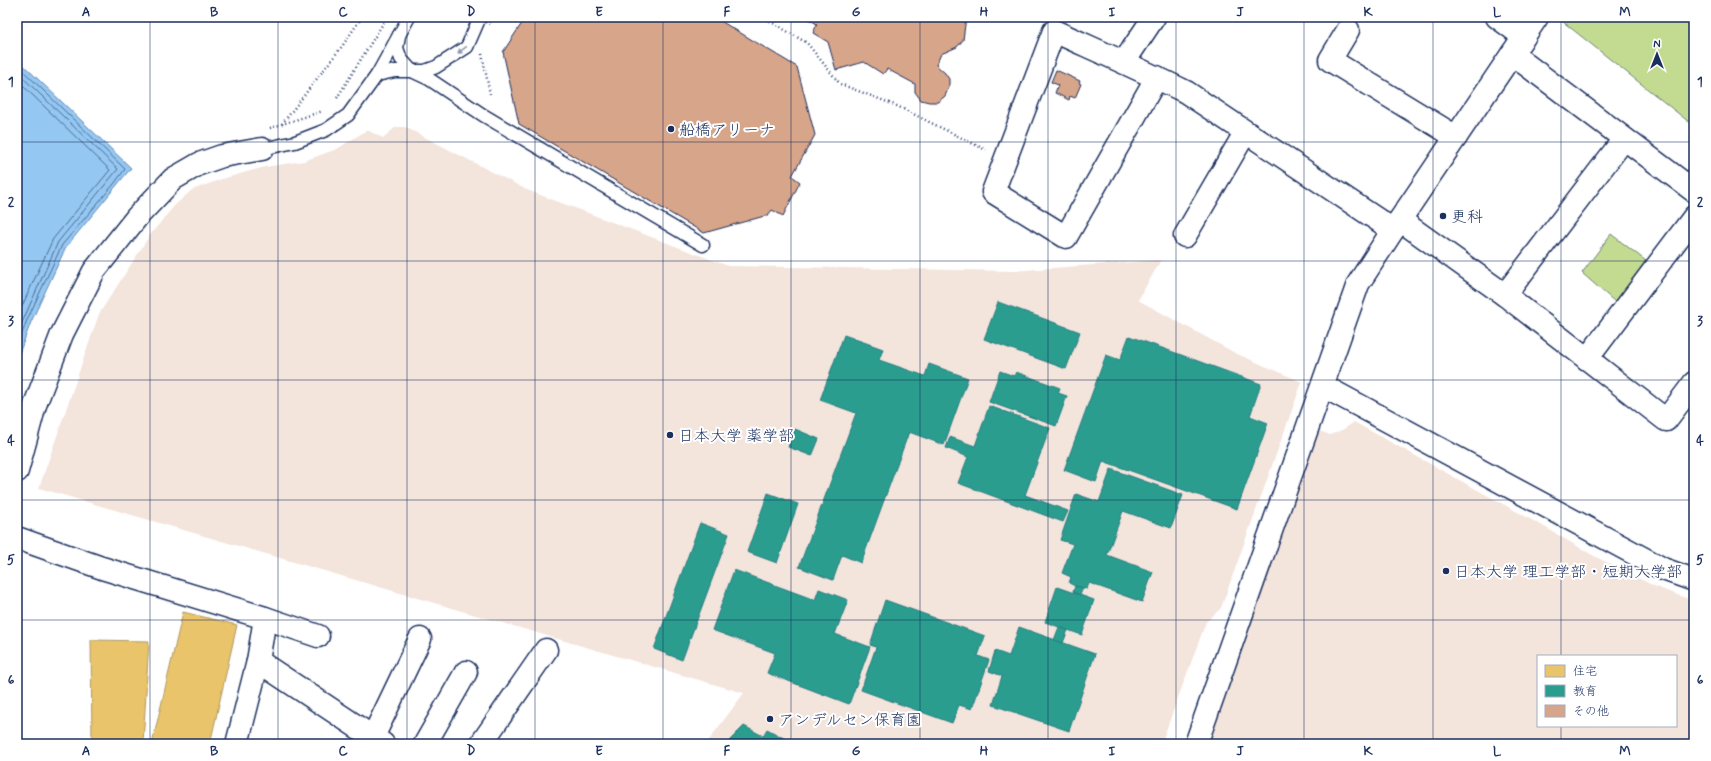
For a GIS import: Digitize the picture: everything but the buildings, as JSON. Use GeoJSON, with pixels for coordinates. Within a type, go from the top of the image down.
{"type":"FeatureCollection","features":[{"type":"Feature","properties":{"kind":"street"},"geometry":{"type":"LineString","coordinates":[[1124,62],[1154,17]]}},
{"type":"Feature","properties":{"kind":"street"},"geometry":{"type":"LineString","coordinates":[[1497,17],[1524,37]]}},
{"type":"Feature","properties":{"kind":"street"},"geometry":{"type":"LineString","coordinates":[[1196,744],[1358,284],[1537,17]]}},
{"type":"Feature","properties":{"kind":"street"},"geometry":{"type":"LineString","coordinates":[[1348,30],[1330,60],[1456,137]]}},
{"type":"Feature","properties":{"kind":"street"},"geometry":{"type":"LineString","coordinates":[[1156,77],[1066,237],[993,192],[1054,31],[1124,62],[1156,77],[1186,92],[1245,133],[1397,225],[1505,295],[1666,420],[1694,383]]}},
{"type":"Feature","properties":{"kind":"street"},"geometry":{"type":"LineString","coordinates":[[1512,54],[1694,191]]}},
{"type":"Feature","properties":{"kind":"street"},"geometry":{"type":"LineString","coordinates":[[1185,236],[1245,133]]}},
{"type":"Feature","properties":{"kind":"street"},"geometry":{"type":"LineString","coordinates":[[1505,295],[1624,138]]}},
{"type":"Feature","properties":{"kind":"street"},"geometry":{"type":"LineString","coordinates":[[17,470],[37,398],[62,334],[94,271],[137,217],[174,180],[205,162],[265,139]]}},
{"type":"Feature","properties":{"kind":"street"},"geometry":{"type":"LineString","coordinates":[[1587,359],[1694,217]]}},
{"type":"Feature","properties":{"kind":"street"},"geometry":{"type":"LineString","coordinates":[[1322,386],[1663,569],[1694,580]]}},
{"type":"Feature","properties":{"kind":"street"},"geometry":{"type":"LineString","coordinates":[[17,538],[102,568],[265,618],[318,636]]}},
{"type":"Feature","properties":{"kind":"street"},"geometry":{"type":"LineString","coordinates":[[237,744],[258,662],[265,618]]}},
{"type":"Feature","properties":{"kind":"street"},"geometry":{"type":"LineString","coordinates":[[258,662],[378,741],[420,639]]}},
{"type":"Feature","properties":{"kind":"street"},"geometry":{"type":"LineString","coordinates":[[481,744],[546,650]]}},
{"type":"Feature","properties":{"kind":"street"},"geometry":{"type":"LineString","coordinates":[[425,744],[466,672]]}},
{"type":"Feature","properties":{"kind":"lane"},"geometry":{"type":"LineString","coordinates":[[265,139],[295,142],[326,130],[348,115],[378,75],[409,17]]}},
{"type":"Feature","properties":{"kind":"lane"},"geometry":{"type":"LineString","coordinates":[[378,75],[395,71],[425,71],[436,67],[467,47],[480,17]]}},
{"type":"Feature","properties":{"kind":"lane"},"geometry":{"type":"LineString","coordinates":[[399,35],[397,48],[400,59],[412,71],[703,245]]}},
{"type":"Feature","properties":{"kind":"path"},"geometry":{"type":"LineString","coordinates":[[265,139],[282,124],[343,45],[362,17]]}},
{"type":"Feature","properties":{"kind":"path"},"geometry":{"type":"LineString","coordinates":[[335,101],[387,17]]}},
{"type":"Feature","properties":{"kind":"path"},"geometry":{"type":"LineString","coordinates":[[480,17],[492,25]]}},
{"type":"Feature","properties":{"kind":"path"},"geometry":{"type":"LineString","coordinates":[[763,17],[807,43],[840,84],[895,105],[1005,160]]}},
{"type":"Feature","properties":{"kind":"path"},"geometry":{"type":"LineString","coordinates":[[489,31],[494,21]]}},
{"type":"Feature","properties":{"kind":"path"},"geometry":{"type":"LineString","coordinates":[[481,50],[490,94]]}},
{"type":"Feature","properties":{"kind":"path"},"geometry":{"type":"LineString","coordinates":[[282,124],[324,110]]}},
{"type":"Feature","properties":{"kind":"shaded area","name":"日本大学 薬学部"},"geometry":{"type":"Polygon","coordinates":[[[396,127],[405,127],[527,190],[728,266],[1012,271],[1161,260],[1138,300],[1235,353],[1302,382],[1221,608],[1206,622],[1161,744],[706,744],[744,693],[39,488],[99,314],[150,235],[174,206],[192,190],[222,179],[265,167],[304,161],[337,149],[367,130],[383,138],[396,127]]]}},
{"type":"Feature","properties":{"kind":"shaded area","name":"日本大学 理工学部・短期大学部"},"geometry":{"type":"Polygon","coordinates":[[[1354,422],[1541,525],[1594,556],[1656,587],[1694,601],[1694,744],[1207,744],[1317,430],[1330,435],[1344,429],[1354,422]]]}},
{"type":"Feature","properties":{"kind":"green space"},"geometry":{"type":"Polygon","coordinates":[[[1557,17],[1694,17],[1694,126],[1557,17]]]}},
{"type":"Feature","properties":{"kind":"green space"},"geometry":{"type":"Polygon","coordinates":[[[1611,234],[1646,261],[1615,302],[1582,273],[1611,234]]]}},
{"type":"Feature","properties":{"kind":"water"},"geometry":{"type":"Polygon","coordinates":[[[17,59],[131,168],[66,247],[31,322],[17,359],[17,59]]]}},
{"type":"Feature","properties":{"kind":"place","name":"船橋アリーナ"},"geometry":{"type":"Point","coordinates":[671,129]}},
{"type":"Feature","properties":{"kind":"place","name":"更科"},"geometry":{"type":"Point","coordinates":[1443,216]}},
{"type":"Feature","properties":{"kind":"place","name":"日本大学 薬学部"},"geometry":{"type":"Point","coordinates":[670,435]}},
{"type":"Feature","properties":{"kind":"place","name":"日本大学 理工学部・短期大学部"},"geometry":{"type":"Point","coordinates":[1446,571]}},
{"type":"Feature","properties":{"kind":"place","name":"アンデルセン保育園"},"geometry":{"type":"Point","coordinates":[770,719]}}]}
